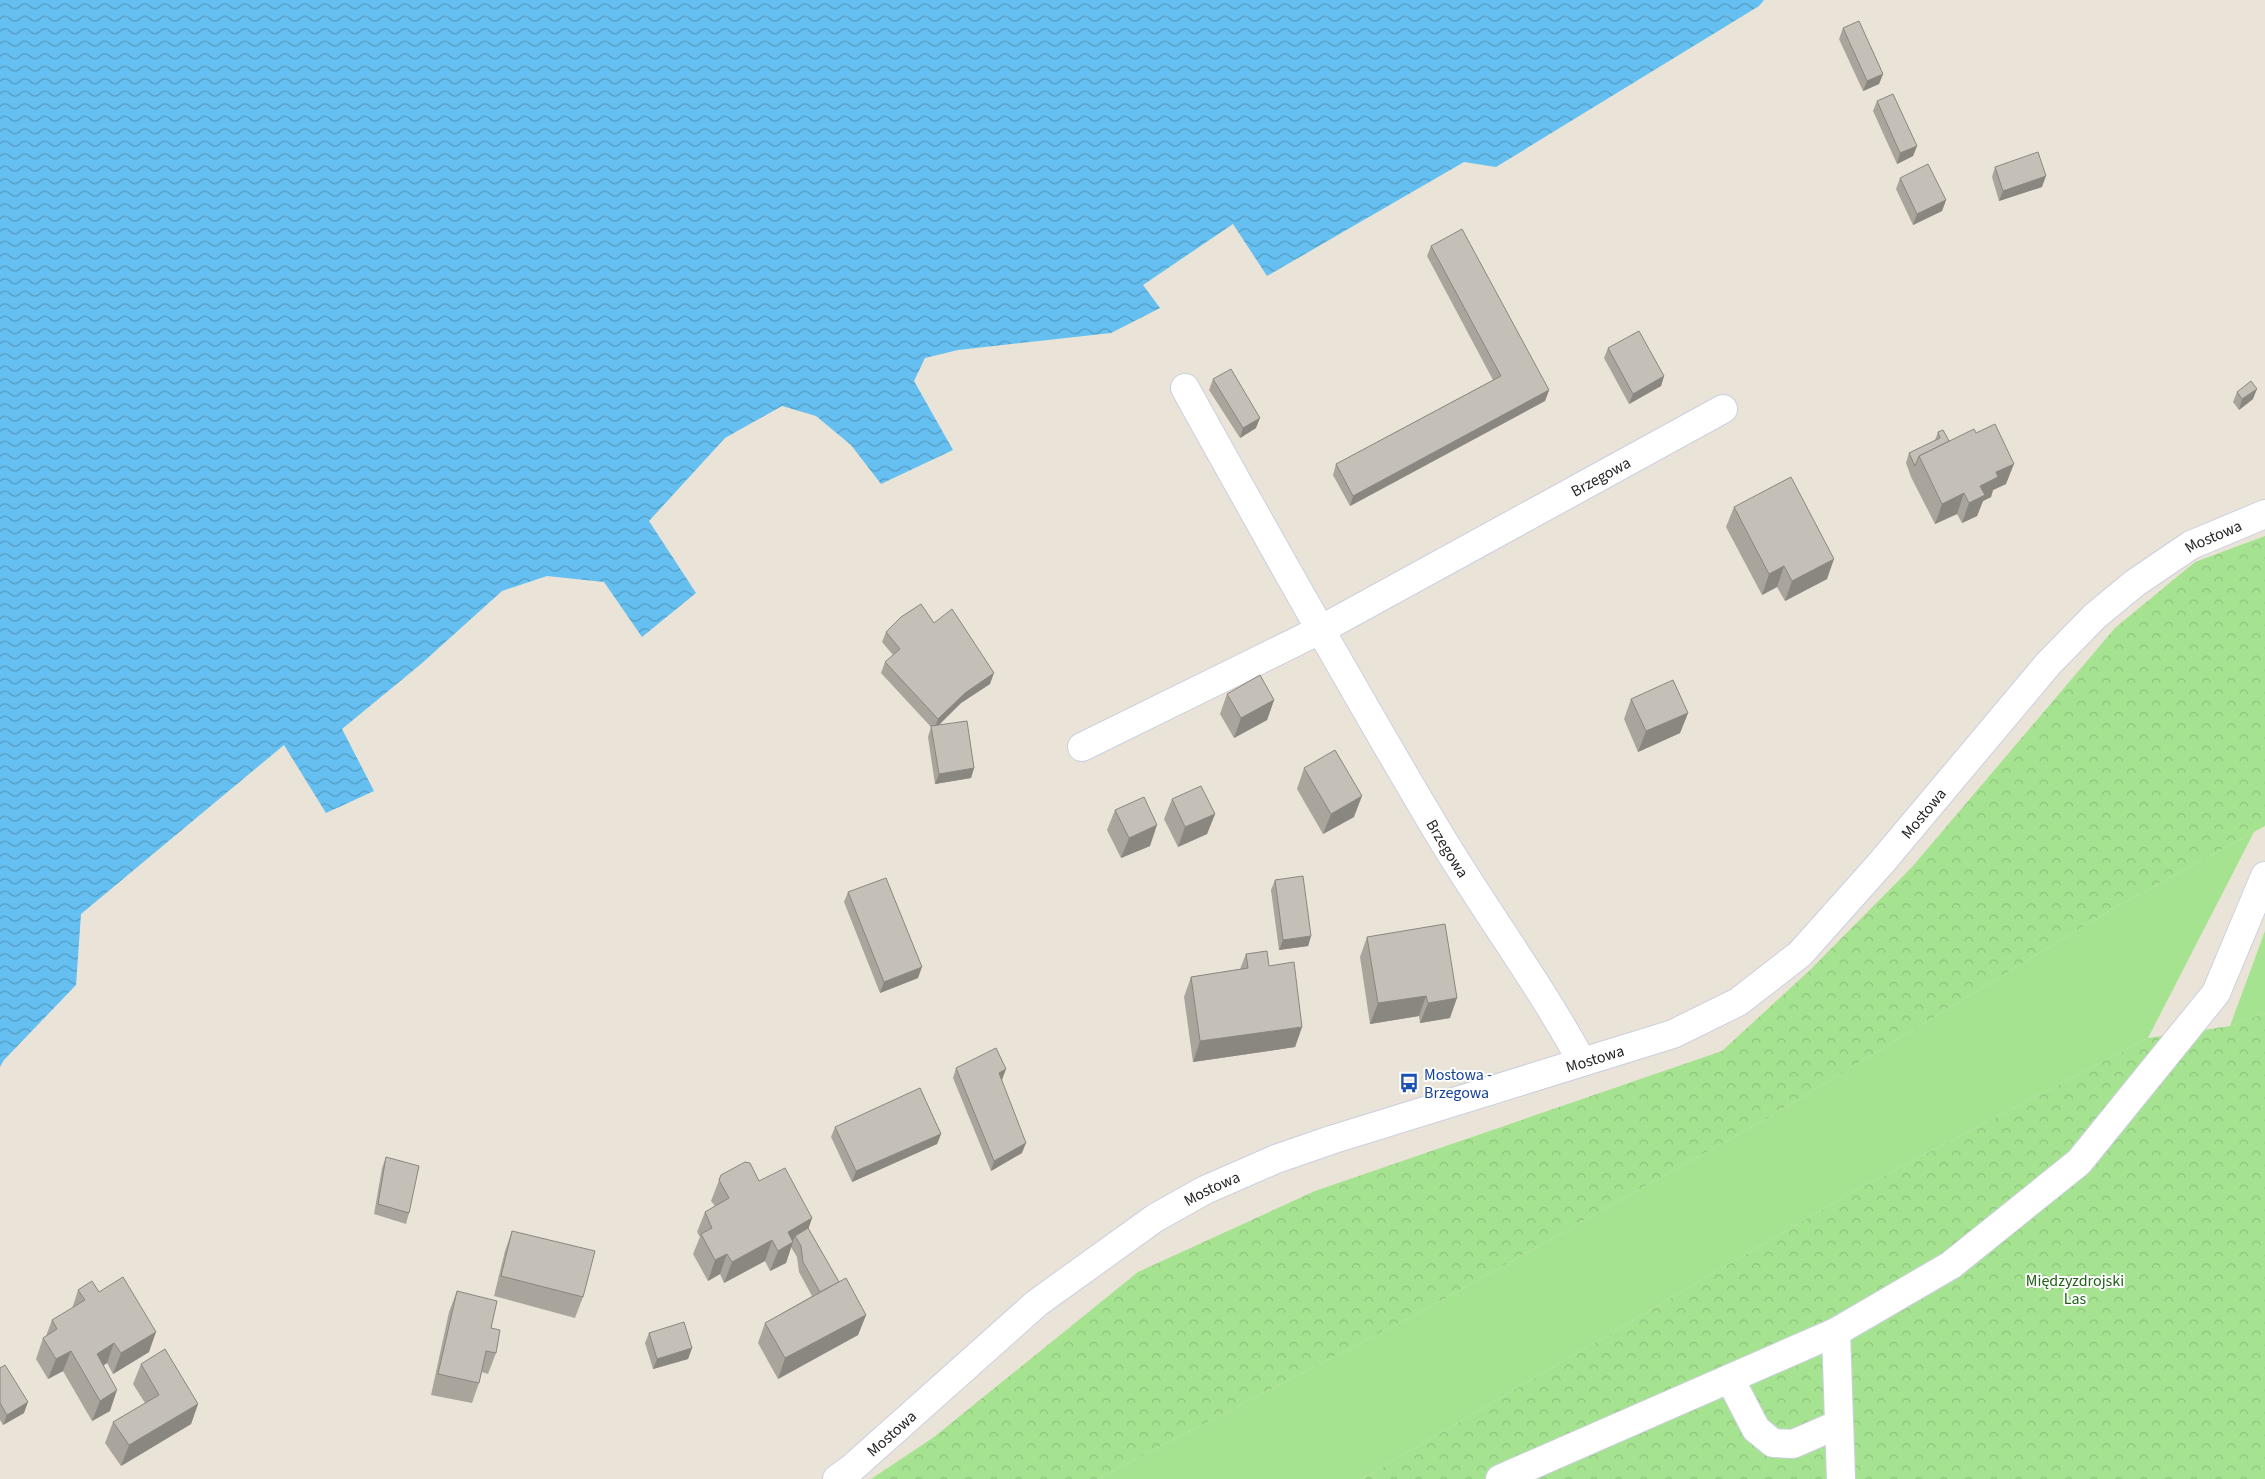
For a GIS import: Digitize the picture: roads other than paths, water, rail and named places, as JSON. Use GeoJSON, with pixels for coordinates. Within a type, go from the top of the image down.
{"type":"FeatureCollection","features":[{"type":"Feature","properties":{"kind":"street","name":"Brzegowa"},"geometry":{"type":"LineString","coordinates":[[1185,388],[1320,630],[1438,831],[1553,1010],[1582,1062]]}},
{"type":"Feature","properties":{"kind":"street","name":"Brzegowa"},"geometry":{"type":"LineString","coordinates":[[1082,747],[1320,630],[1723,409]]}},
{"type":"Feature","properties":{"kind":"street","name":"Mostowa"},"geometry":{"type":"LineString","coordinates":[[837,1479],[851,1469],[1037,1304],[1155,1218],[1205,1190],[1276,1159],[1313,1146],[1673,1034],[1738,1002],[1800,954],[1882,862],[2048,664],[2095,616],[2135,583],[2191,545],[2265,514]]}},
{"type":"Feature","properties":{"kind":"street"},"geometry":{"type":"LineString","coordinates":[[1500,1479],[1836,1332],[1951,1265],[2079,1162],[2216,992],[2265,876]]}},
{"type":"Feature","properties":{"kind":"street"},"geometry":{"type":"LineString","coordinates":[[1836,1332],[1840,1479]]}},
{"type":"Feature","properties":{"kind":"street"},"geometry":{"type":"LineString","coordinates":[[1730,1379],[1756,1429],[1773,1443],[1793,1444],[1839,1424]]}},
{"type":"Feature","properties":{"kind":"water"},"geometry":{"type":"Polygon","coordinates":[[[0,0],[1764,0],[1759,6],[1496,167],[1464,162],[1267,276],[1233,224],[1143,285],[1160,308],[1111,333],[958,350],[925,358],[914,381],[953,450],[881,484],[851,445],[816,416],[782,406],[725,438],[649,521],[696,593],[642,637],[604,582],[547,576],[502,591],[421,664],[342,729],[374,791],[326,813],[284,745],[81,914],[76,985],[4,1060],[0,1067],[0,0]]]}},
{"type":"Feature","properties":{"kind":"place","name":"Mostowa - Brzegowa"},"geometry":{"type":"Point","coordinates":[1409,1083]}},
{"type":"Feature","properties":{"kind":"park label","name":"Międzyzdrojski Las"},"geometry":{"type":"Point","coordinates":[2075,1289]}}]}
